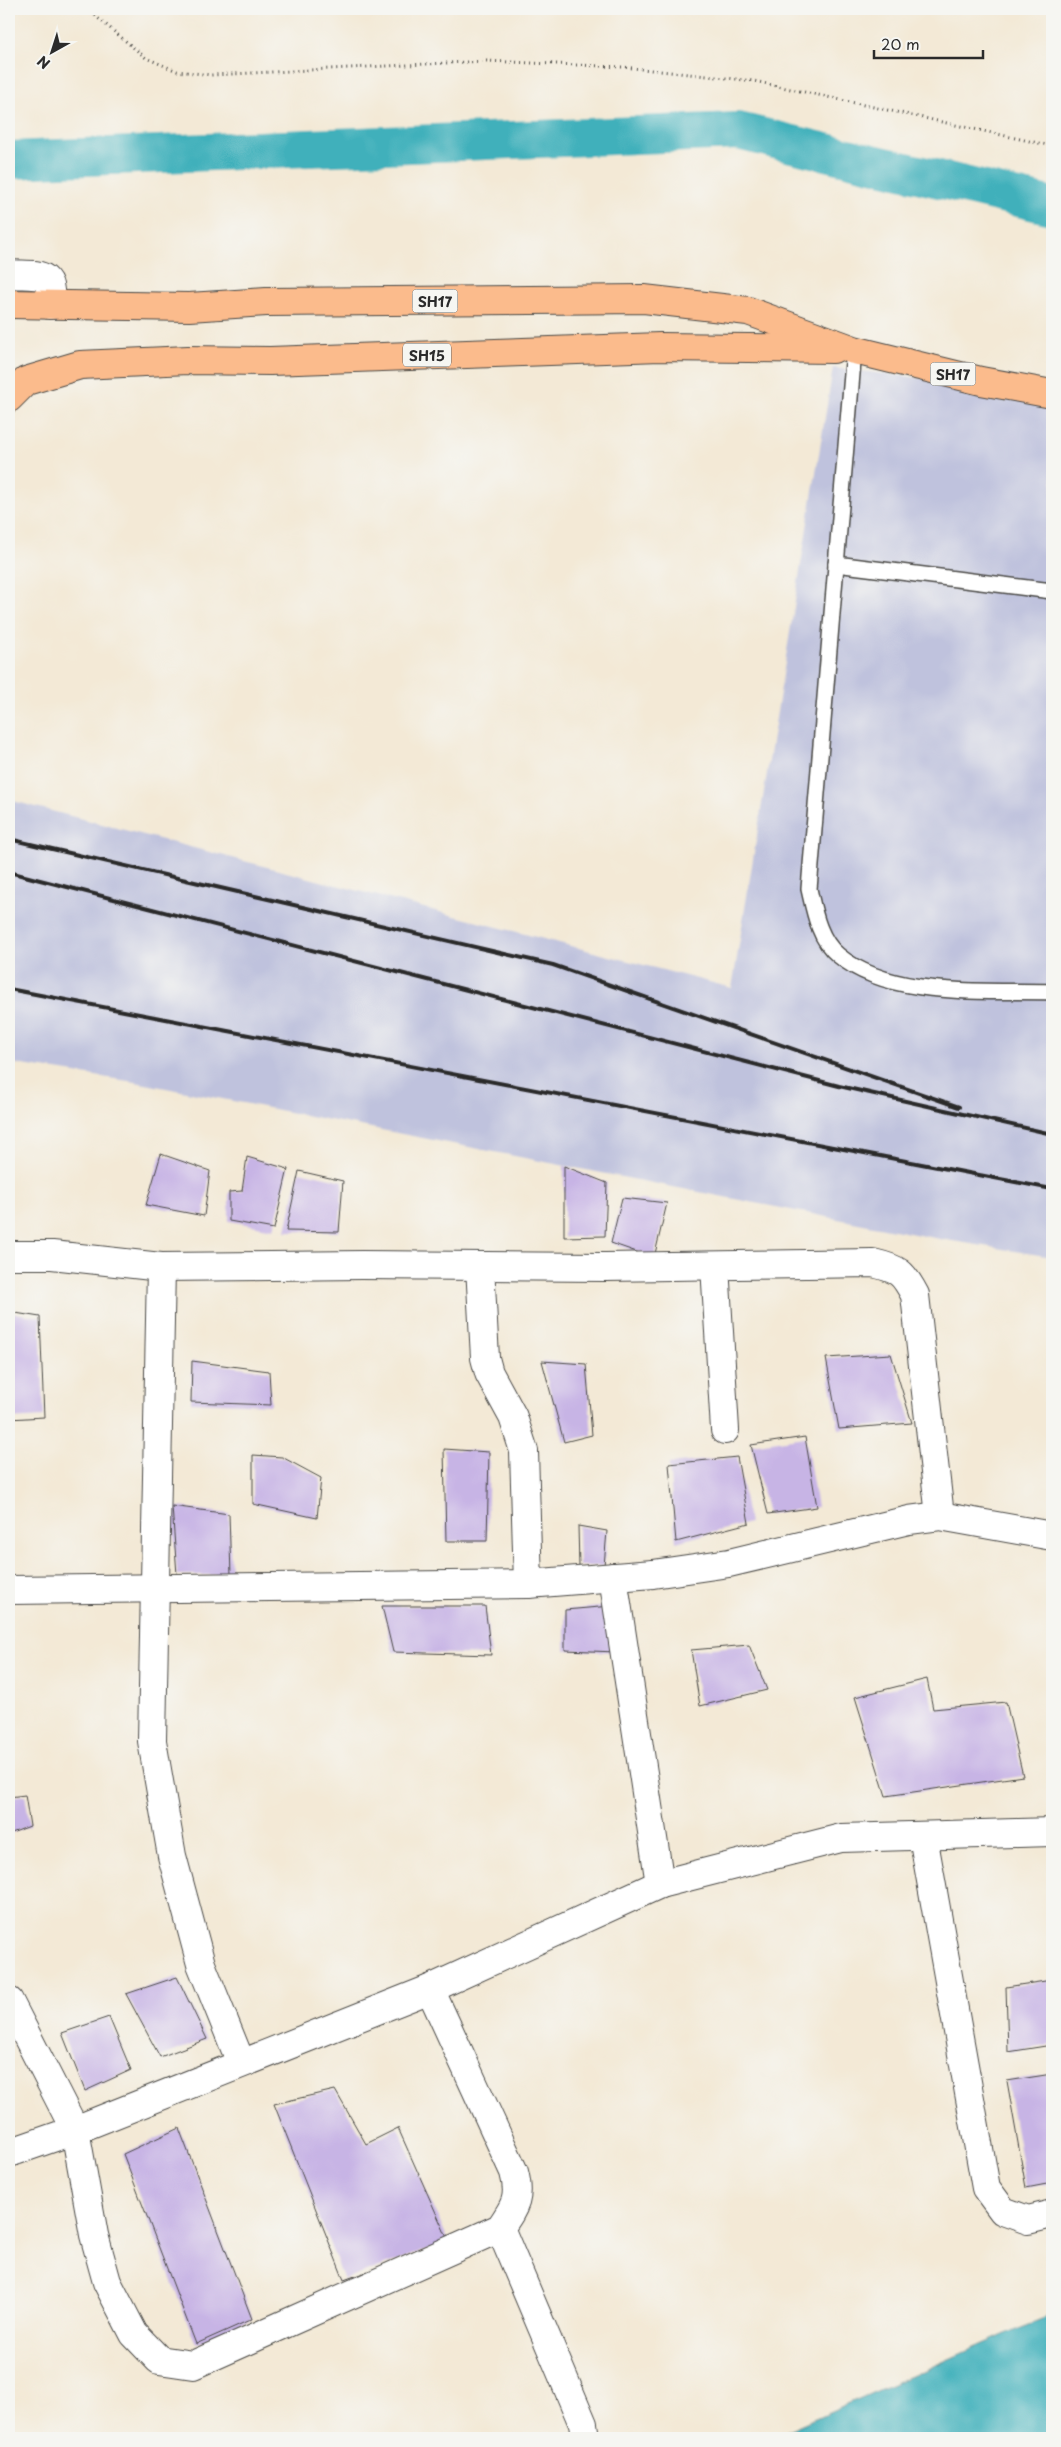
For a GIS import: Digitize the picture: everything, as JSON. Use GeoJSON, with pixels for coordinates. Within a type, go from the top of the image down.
{"type":"FeatureCollection","features":[{"type":"Feature","properties":{"kind":"main road","name":"SH17"},"geometry":{"type":"LineString","coordinates":[[9,304],[189,307],[266,302],[644,299],[748,311],[854,350],[981,382],[1052,394]]}},
{"type":"Feature","properties":{"kind":"main road","name":"SH15"},"geometry":{"type":"LineString","coordinates":[[9,398],[26,381],[80,365],[188,360],[270,361],[660,347],[854,350]]}},
{"type":"Feature","properties":{"kind":"street"},"geometry":{"type":"LineString","coordinates":[[9,274],[38,276],[47,280],[52,287],[50,305]]}},
{"type":"Feature","properties":{"kind":"street"},"geometry":{"type":"LineString","coordinates":[[9,1255],[52,1254],[161,1267],[362,1265],[715,1266],[873,1263],[889,1267],[905,1276],[915,1295],[940,1516]]}},
{"type":"Feature","properties":{"kind":"street"},"geometry":{"type":"LineString","coordinates":[[480,1266],[485,1358],[488,1373],[513,1417],[524,1451],[528,1584]]}},
{"type":"Feature","properties":{"kind":"street"},"geometry":{"type":"LineString","coordinates":[[715,1266],[725,1430]]}},
{"type":"Feature","properties":{"kind":"street"},"geometry":{"type":"LineString","coordinates":[[161,1267],[152,1741],[172,1856],[201,1964],[241,2063]]}},
{"type":"Feature","properties":{"kind":"street"},"geometry":{"type":"LineString","coordinates":[[9,1590],[155,1586],[528,1584],[653,1574],[729,1563],[909,1520],[940,1516],[1052,1536]]}},
{"type":"Feature","properties":{"kind":"street"},"geometry":{"type":"LineString","coordinates":[[613,1577],[660,1884]]}},
{"type":"Feature","properties":{"kind":"street"},"geometry":{"type":"LineString","coordinates":[[9,2153],[75,2130],[430,1989],[660,1884],[841,1838],[1052,1832]]}},
{"type":"Feature","properties":{"kind":"street"},"geometry":{"type":"LineString","coordinates":[[922,1836],[986,2188],[1003,2211],[1028,2220],[1052,2214]]}},
{"type":"Feature","properties":{"kind":"street"},"geometry":{"type":"LineString","coordinates":[[9,2001],[75,2130],[94,2235],[107,2282],[134,2334],[159,2360],[193,2365],[500,2228],[514,2207],[519,2190],[514,2172],[430,1989]]}},
{"type":"Feature","properties":{"kind":"street"},"geometry":{"type":"LineString","coordinates":[[500,2228],[583,2424],[585,2438]]}},
{"type":"Feature","properties":{"kind":"lane"},"geometry":{"type":"LineString","coordinates":[[854,350],[809,890],[818,927],[837,955],[868,973],[909,987],[1052,992]]}},
{"type":"Feature","properties":{"kind":"lane"},"geometry":{"type":"LineString","coordinates":[[836,564],[1052,590]]}},
{"type":"Feature","properties":{"kind":"path"},"geometry":{"type":"LineString","coordinates":[[87,9],[146,58],[177,71],[211,75],[487,60],[623,67],[754,81],[1052,146]]}},
{"type":"Feature","properties":{"kind":"shaded area"},"geometry":{"type":"Polygon","coordinates":[[[833,368],[1052,393],[1052,1257],[940,1239],[135,1082],[9,1063],[9,800],[732,988],[833,368]]]}},
{"type":"Feature","properties":{"kind":"water"},"geometry":{"type":"Polygon","coordinates":[[[1052,2315],[1052,2438],[770,2438],[1024,2326],[1052,2315]]]}},
{"type":"Feature","properties":{"kind":"building"},"geometry":{"type":"Polygon","coordinates":[[[161,1154],[210,1171],[204,1216],[146,1205],[161,1154]]]}},
{"type":"Feature","properties":{"kind":"building"},"geometry":{"type":"Polygon","coordinates":[[[247,1157],[288,1169],[274,1229],[229,1221],[229,1192],[242,1191],[247,1157]]]}},
{"type":"Feature","properties":{"kind":"building"},"geometry":{"type":"Polygon","coordinates":[[[564,1166],[607,1183],[605,1236],[564,1237],[564,1166]]]}},
{"type":"Feature","properties":{"kind":"building"},"geometry":{"type":"Polygon","coordinates":[[[299,1171],[343,1181],[339,1232],[286,1231],[299,1171]]]}},
{"type":"Feature","properties":{"kind":"building"},"geometry":{"type":"Polygon","coordinates":[[[622,1198],[667,1203],[654,1258],[611,1243],[622,1198]]]}},
{"type":"Feature","properties":{"kind":"building"},"geometry":{"type":"Polygon","coordinates":[[[9,1312],[40,1317],[44,1417],[9,1419],[9,1312]]]}},
{"type":"Feature","properties":{"kind":"building"},"geometry":{"type":"Polygon","coordinates":[[[891,1354],[912,1423],[839,1429],[826,1358],[891,1354]]]}},
{"type":"Feature","properties":{"kind":"building"},"geometry":{"type":"Polygon","coordinates":[[[192,1361],[269,1371],[271,1405],[191,1402],[192,1361]]]}},
{"type":"Feature","properties":{"kind":"building"},"geometry":{"type":"Polygon","coordinates":[[[542,1361],[586,1364],[592,1435],[564,1442],[542,1361]]]}},
{"type":"Feature","properties":{"kind":"building"},"geometry":{"type":"Polygon","coordinates":[[[805,1437],[817,1507],[768,1514],[751,1445],[805,1437]]]}},
{"type":"Feature","properties":{"kind":"building"},"geometry":{"type":"Polygon","coordinates":[[[444,1449],[489,1452],[487,1541],[446,1541],[444,1449]]]}},
{"type":"Feature","properties":{"kind":"building"},"geometry":{"type":"Polygon","coordinates":[[[253,1455],[282,1457],[321,1478],[317,1518],[253,1504],[253,1455]]]}},
{"type":"Feature","properties":{"kind":"building"},"geometry":{"type":"Polygon","coordinates":[[[737,1457],[749,1523],[676,1542],[669,1464],[737,1457]]]}},
{"type":"Feature","properties":{"kind":"building"},"geometry":{"type":"Polygon","coordinates":[[[172,1506],[229,1514],[231,1575],[177,1575],[172,1506]]]}},
{"type":"Feature","properties":{"kind":"building"},"geometry":{"type":"Polygon","coordinates":[[[578,1526],[607,1531],[604,1566],[579,1566],[578,1526]]]}},
{"type":"Feature","properties":{"kind":"building"},"geometry":{"type":"Polygon","coordinates":[[[382,1606],[485,1606],[491,1655],[393,1652],[382,1606]]]}},
{"type":"Feature","properties":{"kind":"building"},"geometry":{"type":"Polygon","coordinates":[[[611,1606],[617,1652],[565,1650],[565,1610],[611,1606]]]}},
{"type":"Feature","properties":{"kind":"building"},"geometry":{"type":"Polygon","coordinates":[[[749,1645],[767,1690],[700,1706],[691,1650],[749,1645]]]}},
{"type":"Feature","properties":{"kind":"building"},"geometry":{"type":"Polygon","coordinates":[[[927,1679],[933,1709],[1006,1702],[1023,1776],[886,1796],[855,1697],[927,1679]]]}},
{"type":"Feature","properties":{"kind":"building"},"geometry":{"type":"Polygon","coordinates":[[[25,1795],[30,1826],[9,1834],[9,1797],[25,1795]]]}},
{"type":"Feature","properties":{"kind":"building"},"geometry":{"type":"Polygon","coordinates":[[[177,1977],[207,2039],[160,2057],[126,1994],[177,1977]]]}},
{"type":"Feature","properties":{"kind":"building"},"geometry":{"type":"Polygon","coordinates":[[[1052,1980],[1052,2045],[1008,2052],[1006,1987],[1052,1980]]]}},
{"type":"Feature","properties":{"kind":"building"},"geometry":{"type":"Polygon","coordinates":[[[109,2017],[131,2070],[85,2091],[62,2033],[109,2017]]]}},
{"type":"Feature","properties":{"kind":"building"},"geometry":{"type":"Polygon","coordinates":[[[1052,2074],[1052,2183],[1026,2188],[1007,2081],[1052,2074]]]}},
{"type":"Feature","properties":{"kind":"building"},"geometry":{"type":"Polygon","coordinates":[[[335,2090],[366,2144],[398,2128],[449,2242],[344,2280],[274,2104],[335,2090]]]}},
{"type":"Feature","properties":{"kind":"building"},"geometry":{"type":"Polygon","coordinates":[[[179,2128],[252,2319],[196,2344],[123,2154],[179,2128]]]}},
{"type":"Feature","properties":{"kind":"waterway"},"geometry":{"type":"LineString","coordinates":[[9,160],[738,131],[1052,206]]}},
{"type":"Feature","properties":{"kind":"railway"},"geometry":{"type":"LineString","coordinates":[[9,839],[553,965],[959,1107]]}},
{"type":"Feature","properties":{"kind":"railway"},"geometry":{"type":"LineString","coordinates":[[9,872],[839,1086],[1052,1134]]}},
{"type":"Feature","properties":{"kind":"railway"},"geometry":{"type":"LineString","coordinates":[[9,989],[1052,1189]]}}]}
